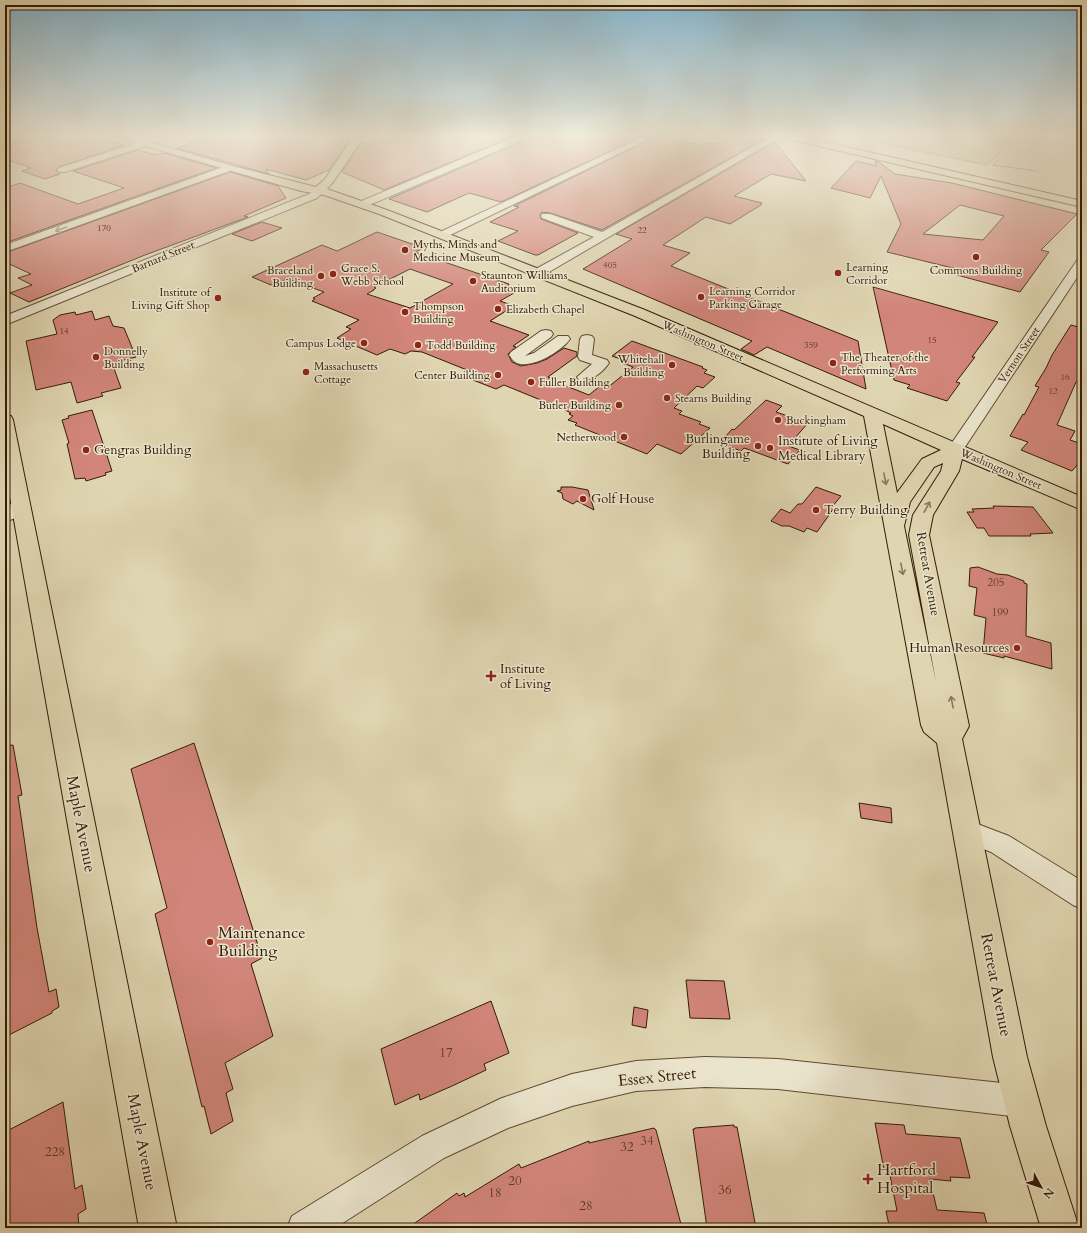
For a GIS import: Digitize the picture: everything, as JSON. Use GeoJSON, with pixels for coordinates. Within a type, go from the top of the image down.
{"type":"FeatureCollection","features":[{"type":"Feature","properties":{"kind":"main road","name":"Washington Street"},"geometry":{"type":"LineString","coordinates":[[328,194],[363,204],[640,314],[1082,504]]}},
{"type":"Feature","properties":{"kind":"main road"},"geometry":{"type":"LineString","coordinates":[[1037,194],[1082,204]]}},
{"type":"Feature","properties":{"kind":"main road","name":"Retreat Avenue"},"geometry":{"type":"LineString","coordinates":[[872,414],[934,725],[949,738],[1010,1057],[1020,1101],[1060,1228]]}},
{"type":"Feature","properties":{"kind":"main road","name":"Maple Avenue"},"geometry":{"type":"LineString","coordinates":[[5,420],[13,511],[158,1228]]}},
{"type":"Feature","properties":{"kind":"main road","name":"Retreat Avenue"},"geometry":{"type":"LineString","coordinates":[[895,530],[896,516],[901,502],[928,463],[955,450]]}},
{"type":"Feature","properties":{"kind":"main road","name":"Retreat Avenue"},"geometry":{"type":"LineString","coordinates":[[949,738],[957,726],[919,535],[923,515],[950,471],[955,450]]}},
{"type":"Feature","properties":{"kind":"street"},"geometry":{"type":"LineString","coordinates":[[5,249],[158,194]]}},
{"type":"Feature","properties":{"kind":"street","name":"Barnard Street"},"geometry":{"type":"LineString","coordinates":[[5,321],[316,194]]}},
{"type":"Feature","properties":{"kind":"street"},"geometry":{"type":"LineString","coordinates":[[363,204],[388,194]]}},
{"type":"Feature","properties":{"kind":"street"},"geometry":{"type":"LineString","coordinates":[[442,235],[530,194]]}},
{"type":"Feature","properties":{"kind":"street"},"geometry":{"type":"LineString","coordinates":[[538,273],[677,194]]}},
{"type":"Feature","properties":{"kind":"street"},"geometry":{"type":"LineString","coordinates":[[546,216],[603,236]]}},
{"type":"Feature","properties":{"kind":"street","name":"Vernon Street"},"geometry":{"type":"LineString","coordinates":[[955,450],[1080,269]]}},
{"type":"Feature","properties":{"kind":"street"},"geometry":{"type":"LineString","coordinates":[[546,334],[516,355],[517,357],[528,361],[534,359],[563,339]]}},
{"type":"Feature","properties":{"kind":"street"},"geometry":{"type":"LineString","coordinates":[[584,377],[602,363],[585,357],[587,339]]}},
{"type":"Feature","properties":{"kind":"street"},"geometry":{"type":"LineString","coordinates":[[967,831],[1000,844],[1082,896]]}},
{"type":"Feature","properties":{"kind":"street","name":"Essex Street"},"geometry":{"type":"LineString","coordinates":[[304,1228],[433,1147],[502,1114],[572,1090],[636,1076],[705,1072],[778,1074],[1020,1101]]}},
{"type":"Feature","properties":{"kind":"building"},"geometry":{"type":"Polygon","coordinates":[[[5,194],[49,194],[78,204],[108,194],[144,194],[5,243],[5,194]]]}},
{"type":"Feature","properties":{"kind":"building"},"geometry":{"type":"Polygon","coordinates":[[[170,194],[283,194],[286,198],[244,216],[248,217],[145,255],[29,302],[10,293],[32,285],[18,278],[31,274],[5,262],[5,253],[170,194]]]}},
{"type":"Feature","properties":{"kind":"building"},"geometry":{"type":"Polygon","coordinates":[[[402,194],[468,194],[427,212],[389,199],[402,194]]]}},
{"type":"Feature","properties":{"kind":"building"},"geometry":{"type":"Polygon","coordinates":[[[471,194],[519,194],[501,202],[471,194]]]}},
{"type":"Feature","properties":{"kind":"building"},"geometry":{"type":"Polygon","coordinates":[[[540,194],[667,194],[602,230],[550,213],[542,212],[540,215],[541,219],[578,233],[538,255],[498,241],[518,231],[490,222],[519,207],[514,206],[540,194]]]}},
{"type":"Feature","properties":{"kind":"building"},"geometry":{"type":"Polygon","coordinates":[[[686,194],[738,194],[734,196],[762,203],[730,224],[706,217],[663,245],[690,253],[671,266],[858,341],[866,389],[767,347],[754,355],[741,349],[752,341],[583,269],[632,239],[616,234],[686,194]]]}},
{"type":"Feature","properties":{"kind":"building"},"geometry":{"type":"Polygon","coordinates":[[[853,194],[872,194],[870,198],[853,194]]]}},
{"type":"Feature","properties":{"kind":"building"},"geometry":{"type":"Polygon","coordinates":[[[888,194],[994,194],[1077,214],[1041,250],[1049,252],[1020,292],[957,275],[961,270],[887,252],[901,224],[888,194]],[[960,205],[923,234],[983,240],[1004,216],[960,205]]]}},
{"type":"Feature","properties":{"kind":"building"},"geometry":{"type":"Polygon","coordinates":[[[262,222],[282,228],[252,241],[232,234],[262,222]]]}},
{"type":"Feature","properties":{"kind":"building"},"geometry":{"type":"Polygon","coordinates":[[[377,232],[424,248],[415,252],[509,284],[506,290],[514,293],[500,301],[514,306],[490,321],[529,335],[513,346],[516,347],[508,354],[512,362],[521,366],[537,363],[547,359],[564,348],[577,352],[577,356],[548,377],[553,379],[551,380],[589,395],[600,386],[607,388],[633,367],[620,362],[623,360],[612,356],[632,341],[703,367],[702,368],[707,370],[704,373],[715,377],[703,388],[697,386],[674,408],[682,411],[679,414],[701,422],[699,424],[710,428],[681,454],[657,444],[647,454],[575,425],[577,423],[568,420],[573,416],[569,414],[571,413],[565,410],[504,385],[496,389],[473,380],[478,376],[475,376],[477,374],[422,352],[411,351],[405,354],[390,349],[377,355],[337,338],[351,329],[346,327],[359,320],[312,301],[315,299],[313,298],[324,292],[288,279],[271,285],[252,277],[322,245],[337,251],[377,232]],[[410,269],[374,287],[376,288],[367,294],[410,308],[453,284],[410,269]]]}},
{"type":"Feature","properties":{"kind":"building"},"geometry":{"type":"Polygon","coordinates":[[[873,287],[998,322],[972,357],[975,357],[956,382],[960,383],[947,401],[907,388],[910,385],[894,380],[873,287]]]}},
{"type":"Feature","properties":{"kind":"building","name":"Donnelly Building"},"geometry":{"type":"Polygon","coordinates":[[[92,311],[95,320],[109,316],[113,326],[124,328],[136,357],[112,363],[121,388],[101,393],[103,396],[77,403],[71,382],[36,390],[26,341],[57,334],[53,320],[60,315],[75,312],[76,315],[92,311]]]}},
{"type":"Feature","properties":{"kind":"building"},"geometry":{"type":"Polygon","coordinates":[[[1071,325],[1082,328],[1082,383],[1076,382],[1057,425],[1075,431],[1070,440],[1082,444],[1082,459],[1072,471],[1021,450],[1028,442],[1010,436],[1023,414],[1024,415],[1039,387],[1035,386],[1052,355],[1071,325]]]}},
{"type":"Feature","properties":{"kind":"building"},"geometry":{"type":"Polygon","coordinates":[[[766,400],[782,406],[776,412],[808,423],[788,446],[800,450],[788,464],[744,448],[741,451],[720,443],[732,429],[734,430],[766,400]]]}},
{"type":"Feature","properties":{"kind":"building","name":"Gengras Building"},"geometry":{"type":"Polygon","coordinates":[[[92,410],[112,471],[105,473],[106,475],[86,481],[85,478],[75,479],[67,444],[69,443],[62,420],[69,418],[68,416],[92,410]]]}},
{"type":"Feature","properties":{"kind":"building","name":"Golf House"},"geometry":{"type":"Polygon","coordinates":[[[561,487],[572,487],[588,490],[594,510],[577,501],[573,504],[563,499],[562,493],[557,491],[561,490],[561,487]]]}},
{"type":"Feature","properties":{"kind":"building","name":"Terry Building"},"geometry":{"type":"Polygon","coordinates":[[[816,487],[841,496],[832,507],[834,508],[817,532],[807,528],[804,532],[789,526],[782,526],[771,521],[781,509],[790,513],[798,504],[802,504],[816,487]]]}},
{"type":"Feature","properties":{"kind":"building"},"geometry":{"type":"Polygon","coordinates":[[[993,506],[1033,507],[1053,533],[1030,534],[1031,536],[989,536],[984,528],[977,528],[967,512],[974,512],[972,509],[994,508],[993,506]]]}},
{"type":"Feature","properties":{"kind":"building"},"geometry":{"type":"Polygon","coordinates":[[[978,567],[997,574],[1008,575],[1024,581],[1024,583],[1027,584],[1026,636],[1051,643],[1052,669],[1004,656],[1004,658],[983,653],[986,618],[974,615],[977,588],[969,586],[970,568],[978,567]]]}},
{"type":"Feature","properties":{"kind":"building","name":"Maintenance Building"},"geometry":{"type":"Polygon","coordinates":[[[194,743],[262,958],[251,964],[273,1036],[225,1063],[233,1089],[226,1093],[233,1121],[211,1134],[204,1106],[202,1107],[155,914],[167,908],[131,769],[194,743]]]}},
{"type":"Feature","properties":{"kind":"building"},"geometry":{"type":"Polygon","coordinates":[[[13,745],[22,795],[18,796],[37,928],[49,992],[56,989],[59,1007],[52,1011],[52,1013],[5,1037],[5,746],[13,745]]]}},
{"type":"Feature","properties":{"kind":"building"},"geometry":{"type":"Polygon","coordinates":[[[859,803],[891,808],[892,823],[861,818],[859,803]]]}},
{"type":"Feature","properties":{"kind":"building"},"geometry":{"type":"Polygon","coordinates":[[[686,980],[724,981],[730,1019],[690,1018],[686,980]]]}},
{"type":"Feature","properties":{"kind":"building"},"geometry":{"type":"Polygon","coordinates":[[[491,1001],[509,1053],[484,1064],[486,1070],[452,1086],[420,1100],[419,1094],[395,1105],[381,1049],[491,1001]]]}},
{"type":"Feature","properties":{"kind":"building"},"geometry":{"type":"Polygon","coordinates":[[[634,1007],[648,1010],[646,1028],[632,1025],[634,1007]]]}},
{"type":"Feature","properties":{"kind":"building"},"geometry":{"type":"Polygon","coordinates":[[[63,1102],[75,1189],[82,1185],[86,1209],[78,1214],[79,1228],[5,1228],[5,1132],[63,1102]]]}},
{"type":"Feature","properties":{"kind":"building"},"geometry":{"type":"Polygon","coordinates":[[[875,1123],[904,1125],[906,1134],[960,1138],[970,1178],[950,1177],[951,1181],[930,1179],[937,1210],[984,1213],[988,1228],[898,1228],[898,1226],[889,1225],[886,1211],[897,1211],[889,1170],[884,1170],[875,1123]]]}},
{"type":"Feature","properties":{"kind":"building"},"geometry":{"type":"Polygon","coordinates":[[[734,1125],[734,1127],[737,1127],[756,1228],[707,1228],[693,1129],[734,1125]]]}},
{"type":"Feature","properties":{"kind":"building"},"geometry":{"type":"Polygon","coordinates":[[[654,1128],[656,1130],[682,1228],[408,1228],[457,1193],[459,1196],[464,1193],[465,1197],[519,1164],[521,1168],[589,1141],[589,1143],[654,1128]]]}},
{"type":"Feature","properties":{"kind":"place","name":"Myths, Minds and Medicine Museum"},"geometry":{"type":"Point","coordinates":[405,250]}},
{"type":"Feature","properties":{"kind":"place","name":"Commons Building"},"geometry":{"type":"Point","coordinates":[976,257]}},
{"type":"Feature","properties":{"kind":"place","name":"Learning Corridor"},"geometry":{"type":"Point","coordinates":[838,273]}},
{"type":"Feature","properties":{"kind":"place","name":"Grace S. Webb School"},"geometry":{"type":"Point","coordinates":[333,274]}},
{"type":"Feature","properties":{"kind":"place","name":"Braceland Building"},"geometry":{"type":"Point","coordinates":[321,276]}},
{"type":"Feature","properties":{"kind":"place","name":"Staunton Williams Auditorium"},"geometry":{"type":"Point","coordinates":[473,281]}},
{"type":"Feature","properties":{"kind":"place","name":"Learning Corridor Parking Garage"},"geometry":{"type":"Point","coordinates":[701,297]}},
{"type":"Feature","properties":{"kind":"place","name":"Institute of Living Gift Shop"},"geometry":{"type":"Point","coordinates":[218,298]}},
{"type":"Feature","properties":{"kind":"place","name":"Elizabeth Chapel"},"geometry":{"type":"Point","coordinates":[498,309]}},
{"type":"Feature","properties":{"kind":"place","name":"Thompson Building"},"geometry":{"type":"Point","coordinates":[405,312]}},
{"type":"Feature","properties":{"kind":"place","name":"Campus Lodge"},"geometry":{"type":"Point","coordinates":[364,343]}},
{"type":"Feature","properties":{"kind":"place","name":"Todd Building"},"geometry":{"type":"Point","coordinates":[418,345]}},
{"type":"Feature","properties":{"kind":"place","name":"Donnelly Building"},"geometry":{"type":"Point","coordinates":[96,357]}},
{"type":"Feature","properties":{"kind":"place","name":"The Theater of the Performing Arts"},"geometry":{"type":"Point","coordinates":[833,363]}},
{"type":"Feature","properties":{"kind":"place","name":"Whitehall Building"},"geometry":{"type":"Point","coordinates":[672,365]}},
{"type":"Feature","properties":{"kind":"place","name":"Massachusetts Cottage"},"geometry":{"type":"Point","coordinates":[306,372]}},
{"type":"Feature","properties":{"kind":"place","name":"Center Building"},"geometry":{"type":"Point","coordinates":[498,375]}},
{"type":"Feature","properties":{"kind":"place","name":"Fuller Building"},"geometry":{"type":"Point","coordinates":[531,382]}},
{"type":"Feature","properties":{"kind":"place","name":"Stearns Building"},"geometry":{"type":"Point","coordinates":[667,398]}},
{"type":"Feature","properties":{"kind":"place","name":"Butler Building"},"geometry":{"type":"Point","coordinates":[619,405]}},
{"type":"Feature","properties":{"kind":"place","name":"Buckingham"},"geometry":{"type":"Point","coordinates":[778,420]}},
{"type":"Feature","properties":{"kind":"place","name":"Netherwood"},"geometry":{"type":"Point","coordinates":[624,437]}},
{"type":"Feature","properties":{"kind":"place","name":"Burlingame Building"},"geometry":{"type":"Point","coordinates":[758,446]}},
{"type":"Feature","properties":{"kind":"place","name":"Institute of Living Medical Library"},"geometry":{"type":"Point","coordinates":[770,448]}},
{"type":"Feature","properties":{"kind":"place","name":"Gengras Building"},"geometry":{"type":"Point","coordinates":[86,450]}},
{"type":"Feature","properties":{"kind":"place","name":"Golf House"},"geometry":{"type":"Point","coordinates":[583,499]}},
{"type":"Feature","properties":{"kind":"place","name":"Terry Building"},"geometry":{"type":"Point","coordinates":[816,510]}},
{"type":"Feature","properties":{"kind":"place","name":"Human Resources"},"geometry":{"type":"Point","coordinates":[1017,648]}},
{"type":"Feature","properties":{"kind":"place","name":"Institute of Living"},"geometry":{"type":"Point","coordinates":[491,676]}},
{"type":"Feature","properties":{"kind":"place","name":"Maintenance Building"},"geometry":{"type":"Point","coordinates":[210,942]}},
{"type":"Feature","properties":{"kind":"place","name":"Hartford Hospital"},"geometry":{"type":"Point","coordinates":[868,1179]}}]}
